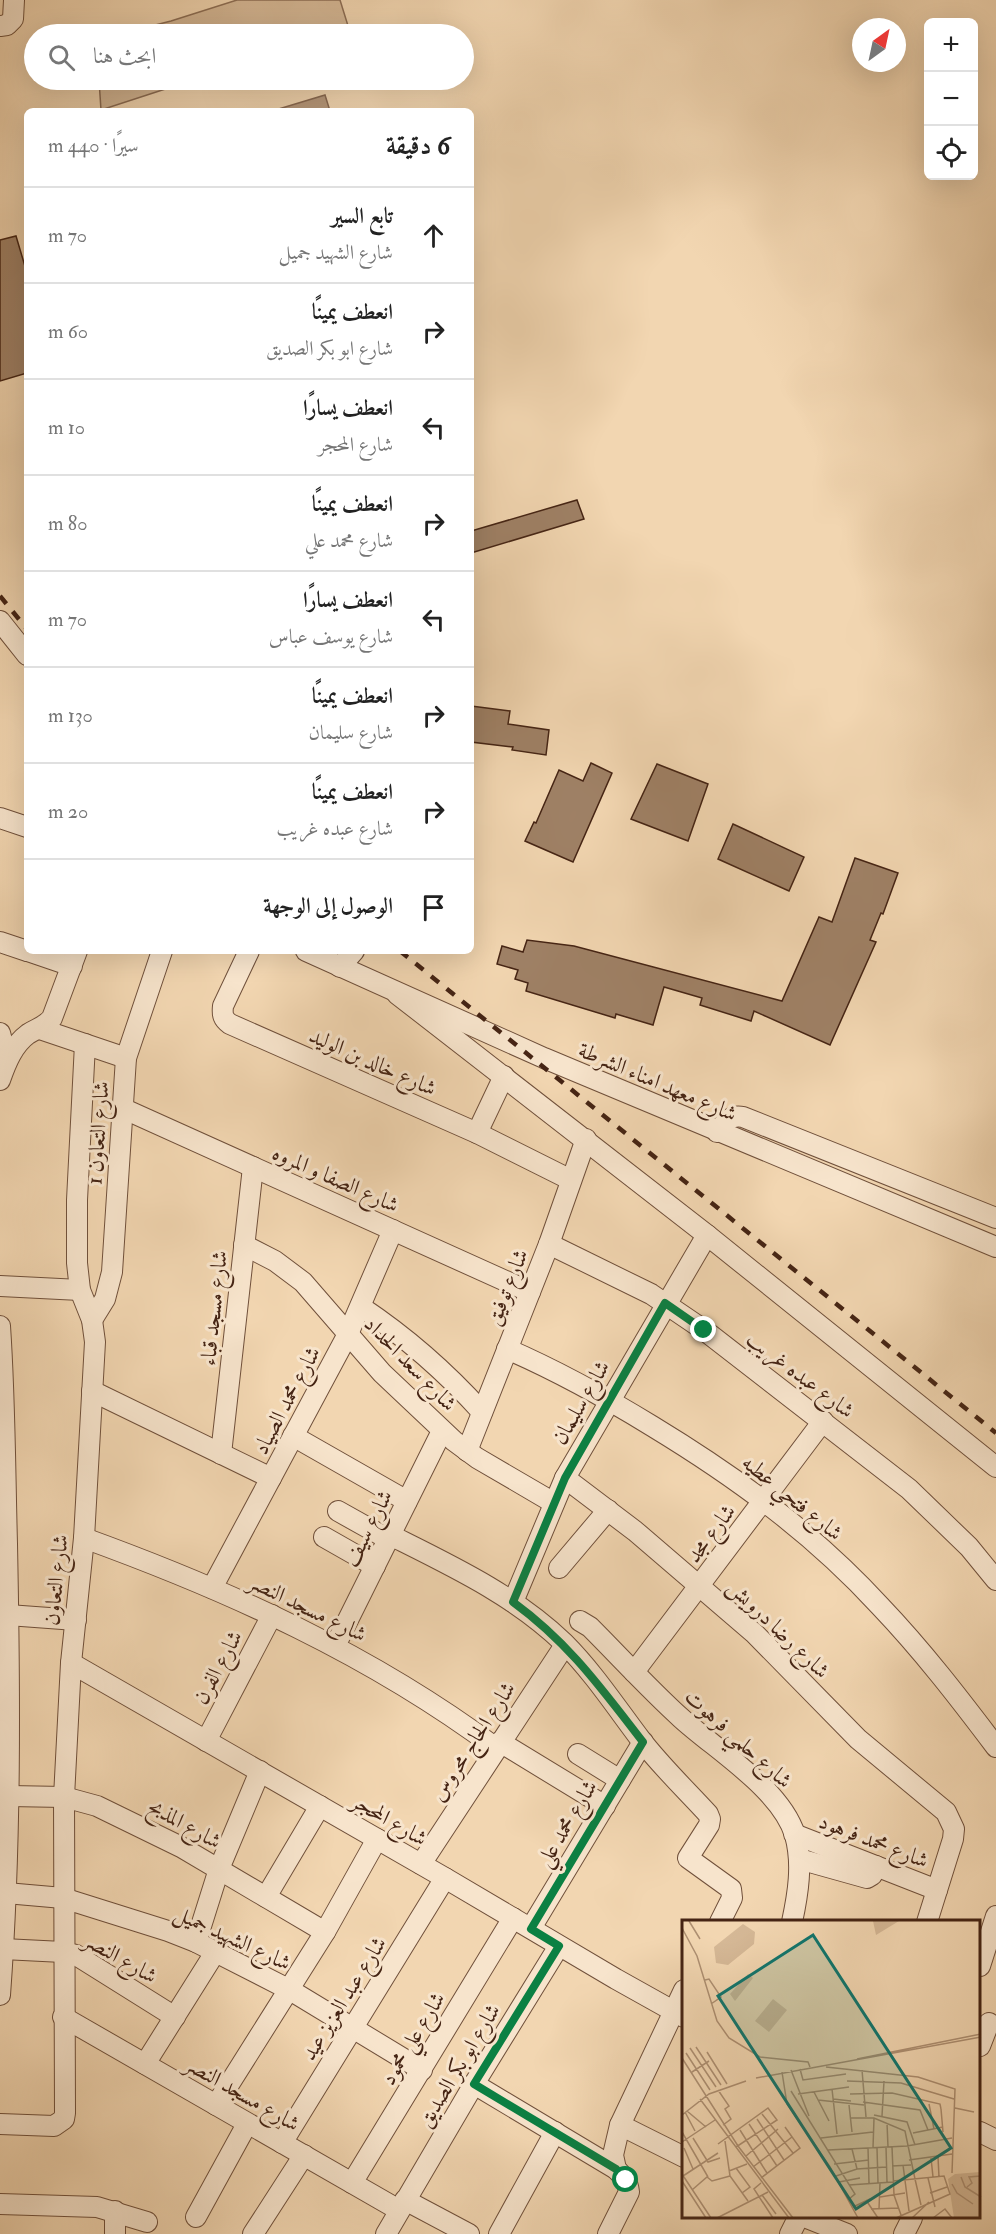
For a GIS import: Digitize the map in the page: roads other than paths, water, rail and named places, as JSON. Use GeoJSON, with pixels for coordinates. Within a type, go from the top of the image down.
{"type":"FeatureCollection","features":[{"type":"Feature","properties":{"kind":"street"},"geometry":{"type":"LineString","coordinates":[[0,26],[7,25],[13,19],[14,0]]}},
{"type":"Feature","properties":{"kind":"street"},"geometry":{"type":"LineString","coordinates":[[0,621],[24,651]]}},
{"type":"Feature","properties":{"kind":"street"},"geometry":{"type":"LineString","coordinates":[[0,818],[24,826]]}},
{"type":"Feature","properties":{"kind":"street"},"geometry":{"type":"LineString","coordinates":[[0,942],[24,950]]}},
{"type":"Feature","properties":{"kind":"street"},"geometry":{"type":"LineString","coordinates":[[0,1080],[7,1060],[22,1038],[40,1029],[52,1018],[74,958],[47,954]]}},
{"type":"Feature","properties":{"kind":"street","name":"شارع التعاون 1"},"geometry":{"type":"LineString","coordinates":[[92,1320],[105,1299],[112,1272],[126,1058],[161,954]]}},
{"type":"Feature","properties":{"kind":"street","name":"شارع خالد بن الوليد"},"geometry":{"type":"LineString","coordinates":[[248,954],[223,1006],[224,1020],[477,1134],[571,1180]]}},
{"type":"Feature","properties":{"kind":"street","name":"شارع معهد امناء الشرطة"},"geometry":{"type":"LineString","coordinates":[[312,954],[397,994],[717,1132],[996,1247]]}},
{"type":"Feature","properties":{"kind":"street"},"geometry":{"type":"LineString","coordinates":[[340,967],[351,954]]}},
{"type":"Feature","properties":{"kind":"street"},"geometry":{"type":"LineString","coordinates":[[397,994],[586,1139],[996,1467]]}},
{"type":"Feature","properties":{"kind":"street"},"geometry":{"type":"LineString","coordinates":[[40,1029],[126,1058]]}},
{"type":"Feature","properties":{"kind":"street"},"geometry":{"type":"LineString","coordinates":[[0,1033],[7,1060]]}},
{"type":"Feature","properties":{"kind":"street","name":"شارع التعاون"},"geometry":{"type":"LineString","coordinates":[[0,2124],[54,2126],[61,2122],[64,2113],[64,1797],[71,1663],[84,1538],[94,1342],[92,1320],[80,1290],[77,1263],[77,1200],[85,1044]]}},
{"type":"Feature","properties":{"kind":"street"},"geometry":{"type":"LineString","coordinates":[[477,1134],[504,1076]]}},
{"type":"Feature","properties":{"kind":"street","name":"شارع الصفا و المروه"},"geometry":{"type":"LineString","coordinates":[[122,1108],[530,1292]]}},
{"type":"Feature","properties":{"kind":"street"},"geometry":{"type":"LineString","coordinates":[[717,1132],[731,1117],[735,1115],[743,1117],[996,1218]]}},
{"type":"Feature","properties":{"kind":"street","name":"شارع توفيق"},"geometry":{"type":"LineString","coordinates":[[466,1451],[549,1244],[586,1139]]}},
{"type":"Feature","properties":{"kind":"street","name":"شارع مسجد قباء"},"geometry":{"type":"LineString","coordinates":[[221,1454],[253,1167]]}},
{"type":"Feature","properties":{"kind":"street","name":"شارع محمد الصياد"},"geometry":{"type":"LineString","coordinates":[[212,1588],[348,1334],[393,1230]]}},
{"type":"Feature","properties":{"kind":"street","name":"شارع سليمان"},"geometry":{"type":"LineString","coordinates":[[513,1602],[565,1478],[665,1303],[707,1235]]}},
{"type":"Feature","properties":{"kind":"street","name":"شارع عبده غريب"},"geometry":{"type":"LineString","coordinates":[[549,1244],[633,1284],[665,1303],[823,1420],[940,1517],[996,1580]]}},
{"type":"Feature","properties":{"kind":"street","name":"شارع سعد الحداد"},"geometry":{"type":"LineString","coordinates":[[244,1245],[275,1261],[296,1276],[389,1380],[466,1451],[554,1503]]}},
{"type":"Feature","properties":{"kind":"street"},"geometry":{"type":"LineString","coordinates":[[0,1286],[80,1290]]}},
{"type":"Feature","properties":{"kind":"street"},"geometry":{"type":"LineString","coordinates":[[361,1307],[426,1354],[482,1412]]}},
{"type":"Feature","properties":{"kind":"street"},"geometry":{"type":"LineString","coordinates":[[0,1326],[8,1615],[9,1796],[0,1995]]}},
{"type":"Feature","properties":{"kind":"street","name":"شارع فتحي عطيه"},"geometry":{"type":"LineString","coordinates":[[507,1349],[610,1399],[689,1448],[764,1500],[823,1551],[879,1605],[931,1663],[996,1747]]}},
{"type":"Feature","properties":{"kind":"street"},"geometry":{"type":"LineString","coordinates":[[92,1391],[271,1478]]}},
{"type":"Feature","properties":{"kind":"street","name":"شارع مجد"},"geometry":{"type":"LineString","coordinates":[[634,1672],[823,1420]]}},
{"type":"Feature","properties":{"kind":"street","name":"شارع سيف"},"geometry":{"type":"LineString","coordinates":[[335,1646],[442,1431]]}},
{"type":"Feature","properties":{"kind":"street"},"geometry":{"type":"LineString","coordinates":[[293,1436],[407,1501]]}},
{"type":"Feature","properties":{"kind":"street","name":"شارع رضا درويش"},"geometry":{"type":"LineString","coordinates":[[565,1478],[608,1510],[700,1586],[755,1634],[858,1739],[934,1800],[951,1820],[954,1829],[937,1890]]}},
{"type":"Feature","properties":{"kind":"street"},"geometry":{"type":"LineString","coordinates":[[559,1568],[608,1510]]}},
{"type":"Feature","properties":{"kind":"street"},"geometry":{"type":"LineString","coordinates":[[339,1511],[470,1575],[513,1602],[565,1644],[643,1742],[709,1817],[709,1825],[688,1858],[731,1889],[732,1898],[721,1920]]}},
{"type":"Feature","properties":{"kind":"street"},"geometry":{"type":"LineString","coordinates":[[324,1537],[375,1566]]}},
{"type":"Feature","properties":{"kind":"street","name":"شارع مسجد النصر"},"geometry":{"type":"LineString","coordinates":[[84,1538],[212,1588],[335,1646],[418,1693],[498,1745],[604,1806]]}},
{"type":"Feature","properties":{"kind":"street"},"geometry":{"type":"LineString","coordinates":[[8,1615],[75,1620]]}},
{"type":"Feature","properties":{"kind":"street","name":"شارع الفرن"},"geometry":{"type":"LineString","coordinates":[[206,1741],[272,1615]]}},
{"type":"Feature","properties":{"kind":"street","name":"شارع حلمي فرهوت"},"geometry":{"type":"LineString","coordinates":[[580,1621],[590,1627],[681,1719],[759,1784],[780,1806],[794,1834],[799,1859],[798,1893],[792,1920]]}},
{"type":"Feature","properties":{"kind":"street","name":"شارع الحاج محروس"},"geometry":{"type":"LineString","coordinates":[[421,1864],[565,1644]]}},
{"type":"Feature","properties":{"kind":"street","name":"شارع المحجر"},"geometry":{"type":"LineString","coordinates":[[71,1663],[678,2014]]}},
{"type":"Feature","properties":{"kind":"street","name":"شارع محمد علي"},"geometry":{"type":"LineString","coordinates":[[531,1929],[643,1742]]}},
{"type":"Feature","properties":{"kind":"street"},"geometry":{"type":"LineString","coordinates":[[578,1754],[620,1780]]}},
{"type":"Feature","properties":{"kind":"street"},"geometry":{"type":"LineString","coordinates":[[196,1942],[219,1869],[260,1771]]}},
{"type":"Feature","properties":{"kind":"street","name":"شارع المذبح"},"geometry":{"type":"LineString","coordinates":[[9,1796],[64,1797],[97,1806],[140,1825],[325,1932]]}},
{"type":"Feature","properties":{"kind":"street"},"geometry":{"type":"LineString","coordinates":[[266,1897],[320,1806]]}},
{"type":"Feature","properties":{"kind":"street","name":"شارع محمد فرهود"},"geometry":{"type":"LineString","coordinates":[[794,1834],[937,1890]]}},
{"type":"Feature","properties":{"kind":"street"},"geometry":{"type":"LineString","coordinates":[[216,2105],[325,1932],[376,1839]]}},
{"type":"Feature","properties":{"kind":"street"},"geometry":{"type":"LineString","coordinates":[[799,1859],[867,1878],[873,1875],[876,1866]]}},
{"type":"Feature","properties":{"kind":"street","name":"شارع عبد العزيز عيد"},"geometry":{"type":"LineString","coordinates":[[282,2143],[445,1878]]}},
{"type":"Feature","properties":{"kind":"street"},"geometry":{"type":"LineString","coordinates":[[928,1920],[937,1890]]}},
{"type":"Feature","properties":{"kind":"street","name":"شارع الشهيد جميل"},"geometry":{"type":"LineString","coordinates":[[6,1893],[63,1898],[196,1942],[290,1990],[422,2070]]}},
{"type":"Feature","properties":{"kind":"street","name":"شارع علي محمود"},"geometry":{"type":"LineString","coordinates":[[352,2183],[513,1918]]}},
{"type":"Feature","properties":{"kind":"street"},"geometry":{"type":"LineString","coordinates":[[981,1963],[994,1927]]}},
{"type":"Feature","properties":{"kind":"street","name":"شارع ابو بكر الصديق"},"geometry":{"type":"LineString","coordinates":[[386,2234],[474,2084],[559,1946]]}},
{"type":"Feature","properties":{"kind":"street","name":"شارع النصر"},"geometry":{"type":"LineString","coordinates":[[3,1949],[63,1952],[86,1960],[175,2017]]}},
{"type":"Feature","properties":{"kind":"street"},"geometry":{"type":"LineString","coordinates":[[145,2064],[216,1951]]}},
{"type":"Feature","properties":{"kind":"street"},"geometry":{"type":"LineString","coordinates":[[616,2169],[613,2155],[620,2125],[678,2014],[682,1998]]}},
{"type":"Feature","properties":{"kind":"street","name":"شارع مسجد النصر"},"geometry":{"type":"LineString","coordinates":[[63,2017],[352,2183],[402,2205],[439,2227],[469,2234]]}},
{"type":"Feature","properties":{"kind":"street"},"geometry":{"type":"LineString","coordinates":[[981,2043],[988,2023]]}},
{"type":"Feature","properties":{"kind":"street"},"geometry":{"type":"LineString","coordinates":[[474,2084],[616,2169],[626,2180],[628,2198],[608,2234]]}},
{"type":"Feature","properties":{"kind":"street"},"geometry":{"type":"LineString","coordinates":[[196,2217],[247,2124]]}},
{"type":"Feature","properties":{"kind":"street"},"geometry":{"type":"LineString","coordinates":[[620,2125],[682,2156]]}},
{"type":"Feature","properties":{"kind":"street"},"geometry":{"type":"LineString","coordinates":[[499,2234],[555,2132]]}},
{"type":"Feature","properties":{"kind":"street"},"geometry":{"type":"LineString","coordinates":[[981,2132],[996,2140]]}},
{"type":"Feature","properties":{"kind":"street"},"geometry":{"type":"LineString","coordinates":[[253,2234],[304,2155]]}},
{"type":"Feature","properties":{"kind":"street"},"geometry":{"type":"LineString","coordinates":[[0,2204],[97,2207],[147,2222]]}},
{"type":"Feature","properties":{"kind":"street"},"geometry":{"type":"LineString","coordinates":[[115,2211],[115,2234]]}},
{"type":"Feature","properties":{"kind":"street"},"geometry":{"type":"LineString","coordinates":[[790,2234],[797,2219]]}},
{"type":"Feature","properties":{"kind":"street"},"geometry":{"type":"LineString","coordinates":[[812,2219],[847,2234]]}},
{"type":"Feature","properties":{"kind":"street"},"geometry":{"type":"LineString","coordinates":[[904,2234],[911,2219]]}},
{"type":"Feature","properties":{"kind":"railway"},"geometry":{"type":"LineString","coordinates":[[0,596],[24,625]]}},
{"type":"Feature","properties":{"kind":"railway"},"geometry":{"type":"LineString","coordinates":[[404,954],[996,1433]]}}]}
